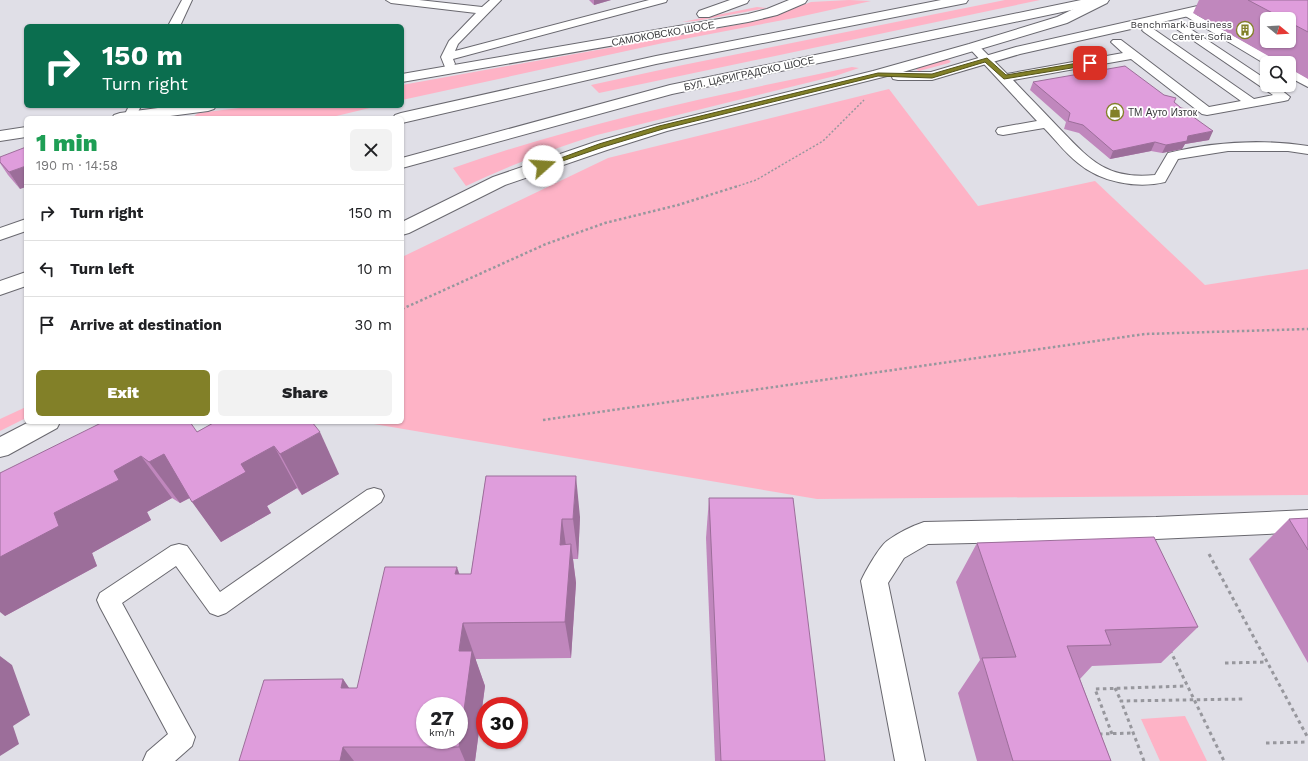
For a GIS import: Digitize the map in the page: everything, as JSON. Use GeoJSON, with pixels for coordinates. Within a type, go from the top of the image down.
{"type":"FeatureCollection","features":[{"type":"Feature","properties":{"kind":"main road"},"geometry":{"type":"LineString","coordinates":[[704,14],[742,0]]}},
{"type":"Feature","properties":{"kind":"main road","name":"САМОКОВСКО ШОСЕ"},"geometry":{"type":"LineString","coordinates":[[523,58],[704,14],[756,5],[798,0]]}},
{"type":"Feature","properties":{"kind":"main road","name":"САМОКОВСКО ШОСЕ"},"geometry":{"type":"LineString","coordinates":[[404,77],[449,64],[523,58],[748,18],[772,12],[798,0]]}},
{"type":"Feature","properties":{"kind":"main road"},"geometry":{"type":"LineString","coordinates":[[408,116],[656,60],[961,0]]}},
{"type":"Feature","properties":{"kind":"main road"},"geometry":{"type":"LineString","coordinates":[[404,228],[499,181],[601,146],[661,128],[878,74],[974,47],[1062,20],[1101,0]]}},
{"type":"Feature","properties":{"kind":"main road","name":"БУЛ. ЦАРИГРАДСКО ШОСЕ"},"geometry":{"type":"LineString","coordinates":[[404,162],[670,90],[1101,0]]}},
{"type":"Feature","properties":{"kind":"main road"},"geometry":{"type":"LineString","coordinates":[[878,74],[932,76],[1016,51],[1242,0]]}},
{"type":"Feature","properties":{"kind":"main road"},"geometry":{"type":"LineString","coordinates":[[128,114],[188,108]]}},
{"type":"Feature","properties":{"kind":"main road"},"geometry":{"type":"LineString","coordinates":[[0,136],[24,132]]}},
{"type":"Feature","properties":{"kind":"main road"},"geometry":{"type":"LineString","coordinates":[[0,234],[24,226]]}},
{"type":"Feature","properties":{"kind":"main road"},"geometry":{"type":"LineString","coordinates":[[0,288],[24,280]]}},
{"type":"Feature","properties":{"kind":"main road"},"geometry":{"type":"LineString","coordinates":[[0,448],[44,424]]}},
{"type":"Feature","properties":{"kind":"main road"},"geometry":{"type":"LineString","coordinates":[[910,761],[874,581],[895,550],[924,533],[1156,528],[1308,521]]}},
{"type":"Feature","properties":{"kind":"lane"},"geometry":{"type":"LineString","coordinates":[[175,24],[187,0]]}},
{"type":"Feature","properties":{"kind":"lane"},"geometry":{"type":"LineString","coordinates":[[391,0],[485,11]]}},
{"type":"Feature","properties":{"kind":"lane"},"geometry":{"type":"LineString","coordinates":[[496,0],[453,43],[449,64],[662,0]]}},
{"type":"Feature","properties":{"kind":"lane"},"geometry":{"type":"LineString","coordinates":[[1186,12],[1261,56]]}},
{"type":"Feature","properties":{"kind":"lane"},"geometry":{"type":"LineString","coordinates":[[1117,42],[1133,56],[1207,111],[1284,97],[1179,26]]}},
{"type":"Feature","properties":{"kind":"lane"},"geometry":{"type":"LineString","coordinates":[[1148,30],[1252,103]]}},
{"type":"Feature","properties":{"kind":"lane"},"geometry":{"type":"LineString","coordinates":[[974,47],[1082,160],[1093,168],[1108,175],[1135,181],[1160,179],[1172,156],[1228,146],[1308,150]]}},
{"type":"Feature","properties":{"kind":"lane"},"geometry":{"type":"LineString","coordinates":[[1004,78],[1133,56]]}},
{"type":"Feature","properties":{"kind":"lane"},"geometry":{"type":"LineString","coordinates":[[1296,76],[1308,83]]}},
{"type":"Feature","properties":{"kind":"lane"},"geometry":{"type":"LineString","coordinates":[[1003,131],[1047,123]]}},
{"type":"Feature","properties":{"kind":"lane"},"geometry":{"type":"LineString","coordinates":[[156,761],[183,737],[108,600],[179,554],[218,606],[374,496]]}},
{"type":"Feature","properties":{"kind":"path"},"geometry":{"type":"LineString","coordinates":[[404,308],[546,244],[605,223],[678,205],[756,180],[823,141],[865,100],[884,85],[878,74]]}},
{"type":"Feature","properties":{"kind":"path"},"geometry":{"type":"LineString","coordinates":[[543,420],[1144,334],[1308,329]]}},
{"type":"Feature","properties":{"kind":"path"},"geometry":{"type":"LineString","coordinates":[[1219,571],[1308,738]]}},
{"type":"Feature","properties":{"kind":"path"},"geometry":{"type":"LineString","coordinates":[[1167,643],[1224,761]]}},
{"type":"Feature","properties":{"kind":"path"},"geometry":{"type":"LineString","coordinates":[[1225,663],[1267,662]]}},
{"type":"Feature","properties":{"kind":"path"},"geometry":{"type":"LineString","coordinates":[[1112,734],[1095,689],[1188,686]]}},
{"type":"Feature","properties":{"kind":"path"},"geometry":{"type":"LineString","coordinates":[[1115,688],[1144,761]]}},
{"type":"Feature","properties":{"kind":"path"},"geometry":{"type":"LineString","coordinates":[[1121,701],[1244,699]]}},
{"type":"Feature","properties":{"kind":"path"},"geometry":{"type":"LineString","coordinates":[[1096,734],[1133,733]]}},
{"type":"Feature","properties":{"kind":"path"},"geometry":{"type":"LineString","coordinates":[[1266,743],[1308,742]]}},
{"type":"Feature","properties":{"kind":"shaded area"},"geometry":{"type":"Polygon","coordinates":[[[849,0],[871,1],[794,18],[663,43],[404,100],[404,85],[747,23],[773,16],[811,2],[849,0]]]}},
{"type":"Feature","properties":{"kind":"shaded area"},"geometry":{"type":"Polygon","coordinates":[[[1005,0],[1040,0],[599,93],[591,85],[683,65],[1005,0]]]}},
{"type":"Feature","properties":{"kind":"shaded area"},"geometry":{"type":"Polygon","coordinates":[[[757,7],[767,8],[696,21],[682,22],[757,7]]]}},
{"type":"Feature","properties":{"kind":"shaded area"},"geometry":{"type":"Polygon","coordinates":[[[945,59],[951,61],[949,63],[919,71],[914,68],[945,59]]]}},
{"type":"Feature","properties":{"kind":"shaded area"},"geometry":{"type":"Polygon","coordinates":[[[852,67],[859,68],[835,76],[597,135],[530,158],[466,186],[453,168],[601,123],[701,99],[852,67]]]}},
{"type":"Feature","properties":{"kind":"shaded area"},"geometry":{"type":"Polygon","coordinates":[[[889,89],[978,206],[1095,181],[1205,285],[1308,269],[1308,495],[817,499],[374,424],[404,424],[404,256],[608,158],[889,89]]]}},
{"type":"Feature","properties":{"kind":"shaded area"},"geometry":{"type":"Polygon","coordinates":[[[240,108],[370,108],[336,116],[194,116],[198,113],[240,108]]]}},
{"type":"Feature","properties":{"kind":"shaded area"},"geometry":{"type":"Polygon","coordinates":[[[24,408],[24,419],[0,431],[0,419],[24,408]]]}},
{"type":"Feature","properties":{"kind":"shaded area"},"geometry":{"type":"Polygon","coordinates":[[[1185,716],[1207,761],[1160,761],[1141,719],[1185,716]]]}},
{"type":"Feature","properties":{"kind":"building"},"geometry":{"type":"Polygon","coordinates":[[[1248,0],[1308,0],[1308,32],[1296,26],[1296,12],[1271,12],[1248,0]]]}},
{"type":"Feature","properties":{"kind":"building"},"geometry":{"type":"Polygon","coordinates":[[[1125,66],[1164,95],[1176,98],[1174,102],[1181,108],[1193,110],[1192,116],[1213,131],[1188,136],[1187,141],[1166,145],[1155,142],[1113,151],[1083,125],[1068,121],[1070,113],[1033,82],[1125,66]]]}},
{"type":"Feature","properties":{"kind":"building"},"geometry":{"type":"Polygon","coordinates":[[[24,148],[24,167],[9,172],[0,162],[0,157],[24,148]]]}},
{"type":"Feature","properties":{"kind":"building"},"geometry":{"type":"Polygon","coordinates":[[[99,424],[191,424],[197,432],[211,424],[314,424],[320,432],[280,454],[274,446],[241,464],[246,472],[192,502],[164,454],[149,462],[141,456],[114,471],[119,480],[54,513],[59,526],[0,557],[0,473],[99,424]]]}},
{"type":"Feature","properties":{"kind":"building"},"geometry":{"type":"Polygon","coordinates":[[[486,476],[576,476],[573,519],[562,519],[560,545],[571,544],[565,622],[463,623],[459,651],[472,651],[466,697],[416,697],[416,747],[343,747],[340,761],[239,761],[264,680],[343,679],[341,688],[357,688],[385,567],[457,567],[455,574],[471,574],[486,476]]]}},
{"type":"Feature","properties":{"kind":"building"},"geometry":{"type":"Polygon","coordinates":[[[709,498],[793,498],[825,761],[721,761],[709,498]]]}},
{"type":"Feature","properties":{"kind":"building"},"geometry":{"type":"Polygon","coordinates":[[[1308,518],[1308,550],[1289,519],[1308,518]]]}},
{"type":"Feature","properties":{"kind":"building"},"geometry":{"type":"Polygon","coordinates":[[[1154,537],[1198,627],[1105,630],[1111,645],[1067,646],[1111,761],[1013,761],[982,658],[1016,657],[977,543],[1154,537]]]}},
{"type":"Feature","properties":{"kind":"place","name":"Benchmark Business Center Sofia"},"geometry":{"type":"Point","coordinates":[1245,30]}},
{"type":"Feature","properties":{"kind":"place","name":"ТМ Ауто Изток"},"geometry":{"type":"Point","coordinates":[1115,112]}},
{"type":"Feature","properties":{"kind":"route"},"geometry":{"type":"LineString","coordinates":[[543,166],[601,146],[661,128],[878,74],[922,77],[932,76],[987,60],[1004,78],[1090,63]]}}]}
